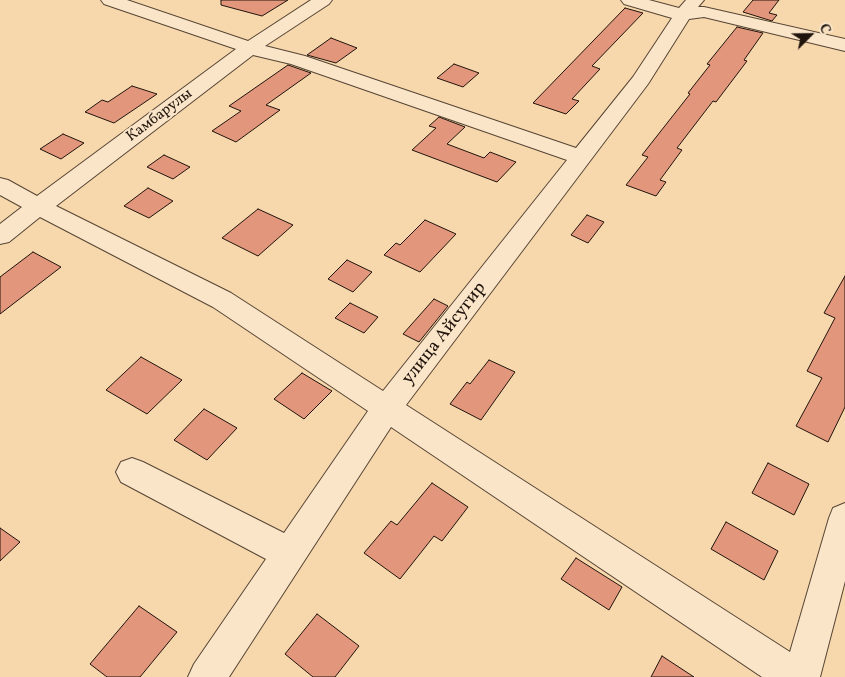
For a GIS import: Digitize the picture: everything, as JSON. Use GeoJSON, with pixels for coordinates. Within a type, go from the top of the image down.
{"type":"FeatureCollection","features":[{"type":"Feature","properties":{"kind":"street"},"geometry":{"type":"LineString","coordinates":[[110,0],[250,48],[298,60],[581,157]]}},
{"type":"Feature","properties":{"kind":"street","name":"Камбарулы"},"geometry":{"type":"LineString","coordinates":[[0,236],[250,48],[323,0]]}},
{"type":"Feature","properties":{"kind":"street"},"geometry":{"type":"LineString","coordinates":[[630,0],[689,7],[845,45]]}},
{"type":"Feature","properties":{"kind":"street","name":"улица Айсугир"},"geometry":{"type":"LineString","coordinates":[[207,677],[386,409],[641,80],[689,7]]}},
{"type":"Feature","properties":{"kind":"street"},"geometry":{"type":"LineString","coordinates":[[0,186],[39,208],[222,300],[795,677]]}},
{"type":"Feature","properties":{"kind":"street"},"geometry":{"type":"LineString","coordinates":[[132,472],[289,552]]}},
{"type":"Feature","properties":{"kind":"street"},"geometry":{"type":"LineString","coordinates":[[801,677],[845,518]]}},
{"type":"Feature","properties":{"kind":"building"},"geometry":{"type":"Polygon","coordinates":[[[221,0],[288,0],[262,16],[221,5],[221,0]]]}},
{"type":"Feature","properties":{"kind":"building"},"geometry":{"type":"Polygon","coordinates":[[[753,0],[779,0],[769,13],[777,15],[772,21],[743,12],[753,0]]]}},
{"type":"Feature","properties":{"kind":"building"},"geometry":{"type":"Polygon","coordinates":[[[625,8],[643,13],[592,66],[600,69],[572,99],[579,101],[566,114],[533,103],[625,8]]]}},
{"type":"Feature","properties":{"kind":"building"},"geometry":{"type":"Polygon","coordinates":[[[737,27],[763,33],[744,60],[747,61],[716,102],[713,101],[677,148],[682,150],[660,180],[666,182],[656,196],[626,185],[648,157],[642,155],[690,94],[688,93],[710,65],[707,64],[737,27]]]}},
{"type":"Feature","properties":{"kind":"building"},"geometry":{"type":"Polygon","coordinates":[[[331,38],[357,48],[336,63],[307,55],[331,38]]]}},
{"type":"Feature","properties":{"kind":"building"},"geometry":{"type":"Polygon","coordinates":[[[454,64],[479,73],[463,87],[437,78],[454,64]]]}},
{"type":"Feature","properties":{"kind":"building"},"geometry":{"type":"Polygon","coordinates":[[[288,65],[311,73],[266,105],[280,110],[236,142],[212,131],[241,111],[229,106],[288,65]]]}},
{"type":"Feature","properties":{"kind":"building"},"geometry":{"type":"Polygon","coordinates":[[[132,86],[157,94],[114,123],[85,112],[102,100],[108,102],[132,86]]]}},
{"type":"Feature","properties":{"kind":"building"},"geometry":{"type":"Polygon","coordinates":[[[439,117],[465,127],[447,144],[484,158],[490,152],[516,162],[497,182],[412,150],[436,128],[429,126],[439,117]]]}},
{"type":"Feature","properties":{"kind":"building"},"geometry":{"type":"Polygon","coordinates":[[[63,134],[84,143],[61,159],[40,149],[63,134]]]}},
{"type":"Feature","properties":{"kind":"building"},"geometry":{"type":"Polygon","coordinates":[[[164,155],[190,167],[173,179],[147,167],[164,155]]]}},
{"type":"Feature","properties":{"kind":"building"},"geometry":{"type":"Polygon","coordinates":[[[148,188],[173,201],[149,218],[124,206],[148,188]]]}},
{"type":"Feature","properties":{"kind":"building"},"geometry":{"type":"Polygon","coordinates":[[[258,209],[293,225],[258,256],[222,238],[258,209]]]}},
{"type":"Feature","properties":{"kind":"building"},"geometry":{"type":"Polygon","coordinates":[[[587,215],[604,222],[588,243],[571,235],[587,215]]]}},
{"type":"Feature","properties":{"kind":"building"},"geometry":{"type":"Polygon","coordinates":[[[425,220],[456,234],[420,272],[384,255],[396,243],[400,245],[425,220]]]}},
{"type":"Feature","properties":{"kind":"building"},"geometry":{"type":"Polygon","coordinates":[[[33,252],[61,267],[0,314],[0,277],[33,252]]]}},
{"type":"Feature","properties":{"kind":"building"},"geometry":{"type":"Polygon","coordinates":[[[347,260],[372,272],[353,292],[328,279],[347,260]]]}},
{"type":"Feature","properties":{"kind":"building"},"geometry":{"type":"Polygon","coordinates":[[[845,276],[845,407],[828,442],[796,426],[822,378],[807,371],[835,318],[824,313],[845,276]]]}},
{"type":"Feature","properties":{"kind":"building"},"geometry":{"type":"Polygon","coordinates":[[[434,299],[448,306],[419,342],[403,334],[434,299]]]}},
{"type":"Feature","properties":{"kind":"building"},"geometry":{"type":"Polygon","coordinates":[[[350,303],[378,317],[364,333],[335,318],[350,303]]]}},
{"type":"Feature","properties":{"kind":"building"},"geometry":{"type":"Polygon","coordinates":[[[141,357],[182,380],[147,414],[106,390],[141,357]]]}},
{"type":"Feature","properties":{"kind":"building"},"geometry":{"type":"Polygon","coordinates":[[[489,360],[515,372],[481,420],[450,404],[467,382],[470,384],[489,360]]]}},
{"type":"Feature","properties":{"kind":"building"},"geometry":{"type":"Polygon","coordinates":[[[302,373],[332,391],[304,419],[274,399],[302,373]]]}},
{"type":"Feature","properties":{"kind":"building"},"geometry":{"type":"Polygon","coordinates":[[[204,409],[237,428],[207,460],[174,440],[204,409]]]}},
{"type":"Feature","properties":{"kind":"building"},"geometry":{"type":"Polygon","coordinates":[[[768,463],[809,484],[794,515],[752,493],[768,463]]]}},
{"type":"Feature","properties":{"kind":"building"},"geometry":{"type":"Polygon","coordinates":[[[432,483],[468,507],[442,541],[434,536],[400,579],[364,553],[391,521],[397,525],[432,483]]]}},
{"type":"Feature","properties":{"kind":"building"},"geometry":{"type":"Polygon","coordinates":[[[726,522],[778,551],[764,580],[711,549],[726,522]]]}},
{"type":"Feature","properties":{"kind":"building"},"geometry":{"type":"Polygon","coordinates":[[[0,528],[20,542],[0,561],[0,528]]]}},
{"type":"Feature","properties":{"kind":"building"},"geometry":{"type":"Polygon","coordinates":[[[576,558],[622,587],[609,610],[561,579],[576,558]]]}},
{"type":"Feature","properties":{"kind":"building"},"geometry":{"type":"Polygon","coordinates":[[[139,606],[177,632],[140,677],[107,677],[90,664],[139,606]]]}},
{"type":"Feature","properties":{"kind":"building"},"geometry":{"type":"Polygon","coordinates":[[[317,614],[359,646],[335,677],[313,677],[285,654],[317,614]]]}},
{"type":"Feature","properties":{"kind":"building"},"geometry":{"type":"Polygon","coordinates":[[[662,656],[694,677],[651,677],[662,656]]]}}]}
